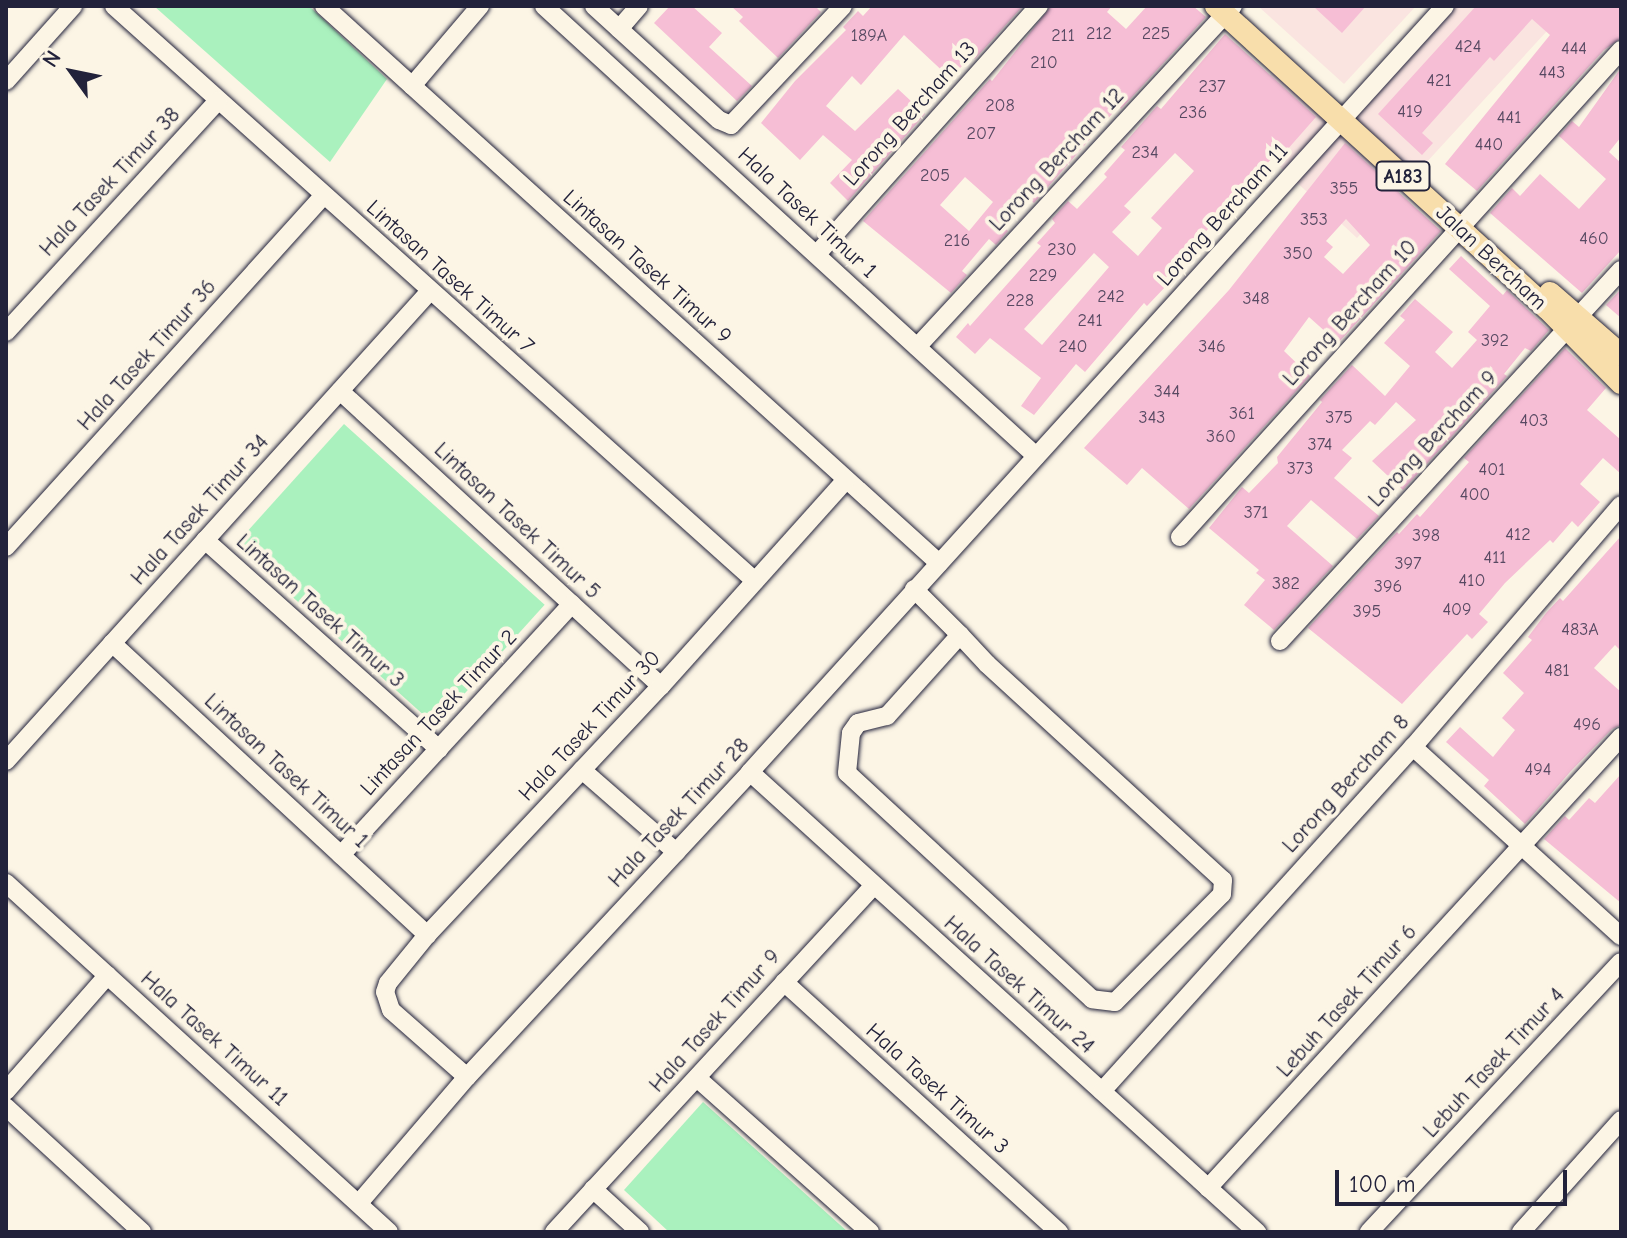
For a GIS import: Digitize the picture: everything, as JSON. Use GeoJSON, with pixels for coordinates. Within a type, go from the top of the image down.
{"type":"FeatureCollection","features":[{"type":"Feature","properties":{"kind":"main road","name":"Jalan Bercham"},"geometry":{"type":"LineString","coordinates":[[1227,8],[1572,323],[1621,383]]}},
{"type":"Feature","properties":{"kind":"main road","name":"Jalan Bercham"},"geometry":{"type":"LineString","coordinates":[[1572,323],[1621,355]]}},
{"type":"Feature","properties":{"kind":"street"},"geometry":{"type":"LineString","coordinates":[[6,81],[73,6]]}},
{"type":"Feature","properties":{"kind":"street","name":"Lintasan Tasek Timur 7"},"geometry":{"type":"LineString","coordinates":[[114,6],[755,581]]}},
{"type":"Feature","properties":{"kind":"street","name":"Lintasan Tasek Timur 9"},"geometry":{"type":"LineString","coordinates":[[324,6],[939,563]]}},
{"type":"Feature","properties":{"kind":"street"},"geometry":{"type":"LineString","coordinates":[[412,86],[480,6]]}},
{"type":"Feature","properties":{"kind":"street","name":"Hala Tasek Timur 1"},"geometry":{"type":"LineString","coordinates":[[544,6],[1036,456]]}},
{"type":"Feature","properties":{"kind":"street"},"geometry":{"type":"LineString","coordinates":[[594,6],[719,120],[731,125],[843,6]]}},
{"type":"Feature","properties":{"kind":"street"},"geometry":{"type":"LineString","coordinates":[[619,29],[639,6]]}},
{"type":"Feature","properties":{"kind":"street","name":"Lorong Bercham 13"},"geometry":{"type":"LineString","coordinates":[[817,254],[1039,6]]}},
{"type":"Feature","properties":{"kind":"street","name":"Lorong Bercham 11"},"geometry":{"type":"LineString","coordinates":[[1036,456],[1445,6]]}},
{"type":"Feature","properties":{"kind":"street","name":"Lorong Bercham 12"},"geometry":{"type":"LineString","coordinates":[[917,347],[1227,8]]}},
{"type":"Feature","properties":{"kind":"street","name":"Lorong Bercham 10"},"geometry":{"type":"LineString","coordinates":[[1180,537],[1621,50]]}},
{"type":"Feature","properties":{"kind":"street","name":"Hala Tasek Timur 38"},"geometry":{"type":"LineString","coordinates":[[6,332],[218,101]]}},
{"type":"Feature","properties":{"kind":"street","name":"Hala Tasek Timur 36"},"geometry":{"type":"LineString","coordinates":[[6,547],[323,196]]}},
{"type":"Feature","properties":{"kind":"street","name":"Lorong Bercham 9"},"geometry":{"type":"LineString","coordinates":[[1280,641],[1621,270]]}},
{"type":"Feature","properties":{"kind":"street","name":"Hala Tasek Timur 34"},"geometry":{"type":"LineString","coordinates":[[6,761],[430,291]]}},
{"type":"Feature","properties":{"kind":"street","name":"Lintasan Tasek Timur 5"},"geometry":{"type":"LineString","coordinates":[[340,391],[661,686]]}},
{"type":"Feature","properties":{"kind":"street","name":"Hala Tasek Timur 28"},"geometry":{"type":"LineString","coordinates":[[359,1203],[467,1077],[750,772],[1036,456]]}},
{"type":"Feature","properties":{"kind":"street","name":"Hala Tasek Timur 30"},"geometry":{"type":"LineString","coordinates":[[467,1077],[391,1010],[386,1002],[388,983],[427,935],[661,686],[846,480]]}},
{"type":"Feature","properties":{"kind":"street","name":"Lorong Bercham 8"},"geometry":{"type":"LineString","coordinates":[[1102,1091],[1413,747],[1621,505]]}},
{"type":"Feature","properties":{"kind":"street","name":"Lintasan Tasek Timur 3"},"geometry":{"type":"LineString","coordinates":[[205,540],[439,749]]}},
{"type":"Feature","properties":{"kind":"street"},"geometry":{"type":"LineString","coordinates":[[914,589],[960,635],[987,664],[1223,880],[1225,889],[1218,899],[1115,1002],[1092,999],[847,773],[851,733],[858,723],[887,716],[960,635]]}},
{"type":"Feature","properties":{"kind":"street","name":"Lintasan Tasek Timur 2"},"geometry":{"type":"LineString","coordinates":[[341,855],[572,604]]}},
{"type":"Feature","properties":{"kind":"street","name":"Lintasan Tasek Timur 1"},"geometry":{"type":"LineString","coordinates":[[112,643],[427,935]]}},
{"type":"Feature","properties":{"kind":"street","name":"Lebuh Tasek Timur 6"},"geometry":{"type":"LineString","coordinates":[[1208,1188],[1621,737]]}},
{"type":"Feature","properties":{"kind":"street"},"geometry":{"type":"LineString","coordinates":[[1413,747],[1621,936]]}},
{"type":"Feature","properties":{"kind":"street"},"geometry":{"type":"LineString","coordinates":[[582,770],[676,852]]}},
{"type":"Feature","properties":{"kind":"street","name":"Hala Tasek Timur 24"},"geometry":{"type":"LineString","coordinates":[[750,772],[1257,1232]]}},
{"type":"Feature","properties":{"kind":"street","name":"Hala Tasek Timur 11"},"geometry":{"type":"LineString","coordinates":[[6,883],[389,1232]]}},
{"type":"Feature","properties":{"kind":"street","name":"Hala Tasek Timur 9"},"geometry":{"type":"LineString","coordinates":[[554,1232],[873,886]]}},
{"type":"Feature","properties":{"kind":"street","name":"Lebuh Tasek Timur 4"},"geometry":{"type":"LineString","coordinates":[[1369,1232],[1621,962]]}},
{"type":"Feature","properties":{"kind":"street"},"geometry":{"type":"LineString","coordinates":[[6,1091],[108,975]]}},
{"type":"Feature","properties":{"kind":"street","name":"Hala Tasek Timur 3"},"geometry":{"type":"LineString","coordinates":[[784,982],[1059,1232]]}},
{"type":"Feature","properties":{"kind":"street"},"geometry":{"type":"LineString","coordinates":[[697,1078],[870,1232]]}},
{"type":"Feature","properties":{"kind":"street"},"geometry":{"type":"LineString","coordinates":[[6,1107],[142,1232]]}},
{"type":"Feature","properties":{"kind":"street"},"geometry":{"type":"LineString","coordinates":[[1521,1232],[1621,1120]]}},
{"type":"Feature","properties":{"kind":"street"},"geometry":{"type":"LineString","coordinates":[[593,1189],[640,1232]]}},
{"type":"Feature","properties":{"kind":"shaded area"},"geometry":{"type":"Polygon","coordinates":[[[1258,6],[1416,6],[1344,84],[1258,6]]]}},
{"type":"Feature","properties":{"kind":"shaded area"},"geometry":{"type":"Polygon","coordinates":[[[1443,6],[1570,6],[1357,238],[1229,120],[1279,66],[1342,119],[1443,6]]]}},
{"type":"Feature","properties":{"kind":"green space"},"geometry":{"type":"Polygon","coordinates":[[[154,6],[309,6],[387,79],[330,162],[154,6]]]}},
{"type":"Feature","properties":{"kind":"green space"},"geometry":{"type":"Polygon","coordinates":[[[344,424],[545,605],[436,726],[235,545],[344,424]]]}},
{"type":"Feature","properties":{"kind":"green space"},"geometry":{"type":"Polygon","coordinates":[[[703,1102],[848,1232],[669,1232],[624,1190],[703,1102]]]}},
{"type":"Feature","properties":{"kind":"building"},"geometry":{"type":"Polygon","coordinates":[[[670,6],[692,6],[722,33],[709,47],[752,86],[737,101],[654,23],[670,6]]]}},
{"type":"Feature","properties":{"kind":"building"},"geometry":{"type":"Polygon","coordinates":[[[731,6],[815,6],[821,12],[778,58],[739,21],[743,17],[731,6]]]}},
{"type":"Feature","properties":{"kind":"building"},"geometry":{"type":"Polygon","coordinates":[[[872,6],[1023,6],[975,59],[972,56],[950,78],[904,35],[861,85],[852,76],[826,106],[855,131],[898,89],[925,114],[848,201],[830,183],[852,160],[823,135],[800,160],[761,123],[795,81],[846,30],[843,27],[858,11],[863,16],[872,6]]]}},
{"type":"Feature","properties":{"kind":"building"},"geometry":{"type":"Polygon","coordinates":[[[1051,6],[1112,6],[1107,12],[1126,29],[1147,6],[1193,6],[1206,17],[1121,109],[1119,106],[1034,203],[1029,199],[1004,227],[1008,231],[996,245],[989,239],[962,271],[967,275],[951,293],[863,221],[990,79],[992,81],[1051,6]],[[965,177],[940,205],[969,231],[993,202],[965,177]]]}},
{"type":"Feature","properties":{"kind":"building"},"geometry":{"type":"Polygon","coordinates":[[[1313,6],[1366,6],[1342,33],[1313,6]]]}},
{"type":"Feature","properties":{"kind":"building"},"geometry":{"type":"Polygon","coordinates":[[[1476,6],[1621,6],[1621,38],[1604,50],[1477,191],[1445,164],[1550,35],[1532,19],[1494,61],[1490,57],[1422,133],[1433,143],[1422,155],[1378,114],[1476,6]]]}},
{"type":"Feature","properties":{"kind":"building"},"geometry":{"type":"Polygon","coordinates":[[[1225,34],[1316,117],[1279,159],[1275,155],[1227,207],[1164,280],[1168,284],[1147,306],[1144,303],[1085,372],[1076,364],[1034,415],[1021,406],[1041,378],[990,338],[975,354],[956,337],[968,323],[970,326],[1041,246],[1037,243],[1055,223],[1052,219],[1068,201],[1077,209],[1107,177],[1104,174],[1125,150],[1121,147],[1157,106],[1161,109],[1225,34]],[[1175,153],[1124,206],[1131,212],[1112,232],[1138,256],[1162,228],[1151,218],[1194,171],[1175,153]],[[1094,253],[1024,329],[1042,345],[1109,267],[1094,253]]]}},
{"type":"Feature","properties":{"kind":"building"},"geometry":{"type":"Polygon","coordinates":[[[1621,68],[1621,137],[1609,152],[1621,163],[1621,250],[1582,293],[1490,213],[1512,188],[1520,196],[1540,174],[1579,209],[1606,179],[1559,136],[1572,121],[1579,127],[1621,68]]]}},
{"type":"Feature","properties":{"kind":"building"},"geometry":{"type":"Polygon","coordinates":[[[1345,143],[1441,231],[1338,343],[1309,317],[1284,351],[1310,376],[1189,509],[1142,468],[1127,485],[1084,448],[1229,290],[1345,143]],[[1346,219],[1326,241],[1333,247],[1324,257],[1343,274],[1370,245],[1346,219]]]}},
{"type":"Feature","properties":{"kind":"building"},"geometry":{"type":"Polygon","coordinates":[[[1461,256],[1503,295],[1507,290],[1549,330],[1531,351],[1525,348],[1504,374],[1507,376],[1403,490],[1372,461],[1416,420],[1396,402],[1375,425],[1370,421],[1342,450],[1352,458],[1334,478],[1379,516],[1357,539],[1311,500],[1287,526],[1333,566],[1274,630],[1244,605],[1265,580],[1256,573],[1259,570],[1209,528],[1242,487],[1249,493],[1278,463],[1277,457],[1322,402],[1320,400],[1352,365],[1385,396],[1410,366],[1384,343],[1405,320],[1400,316],[1415,299],[1453,332],[1435,352],[1452,368],[1477,340],[1468,332],[1490,306],[1449,269],[1461,256]]]}},
{"type":"Feature","properties":{"kind":"building"},"geometry":{"type":"Polygon","coordinates":[[[1621,289],[1621,318],[1606,305],[1621,289]]]}},
{"type":"Feature","properties":{"kind":"building"},"geometry":{"type":"Polygon","coordinates":[[[1565,348],[1606,388],[1587,410],[1621,440],[1621,474],[1603,458],[1580,484],[1600,502],[1578,527],[1572,521],[1553,543],[1550,540],[1505,583],[1479,614],[1488,622],[1472,639],[1467,634],[1402,704],[1308,628],[1397,532],[1399,534],[1417,514],[1420,517],[1469,462],[1464,458],[1565,348]]]}},
{"type":"Feature","properties":{"kind":"building"},"geometry":{"type":"Polygon","coordinates":[[[1621,536],[1621,651],[1615,645],[1594,668],[1621,692],[1621,725],[1612,729],[1570,772],[1525,824],[1484,786],[1489,780],[1446,742],[1460,727],[1493,757],[1515,730],[1502,718],[1524,693],[1503,673],[1532,640],[1528,637],[1546,613],[1560,598],[1563,601],[1621,536]]]}},
{"type":"Feature","properties":{"kind":"building"},"geometry":{"type":"Polygon","coordinates":[[[1621,774],[1621,903],[1544,839],[1565,816],[1569,820],[1589,798],[1595,803],[1621,774]]]}}]}
